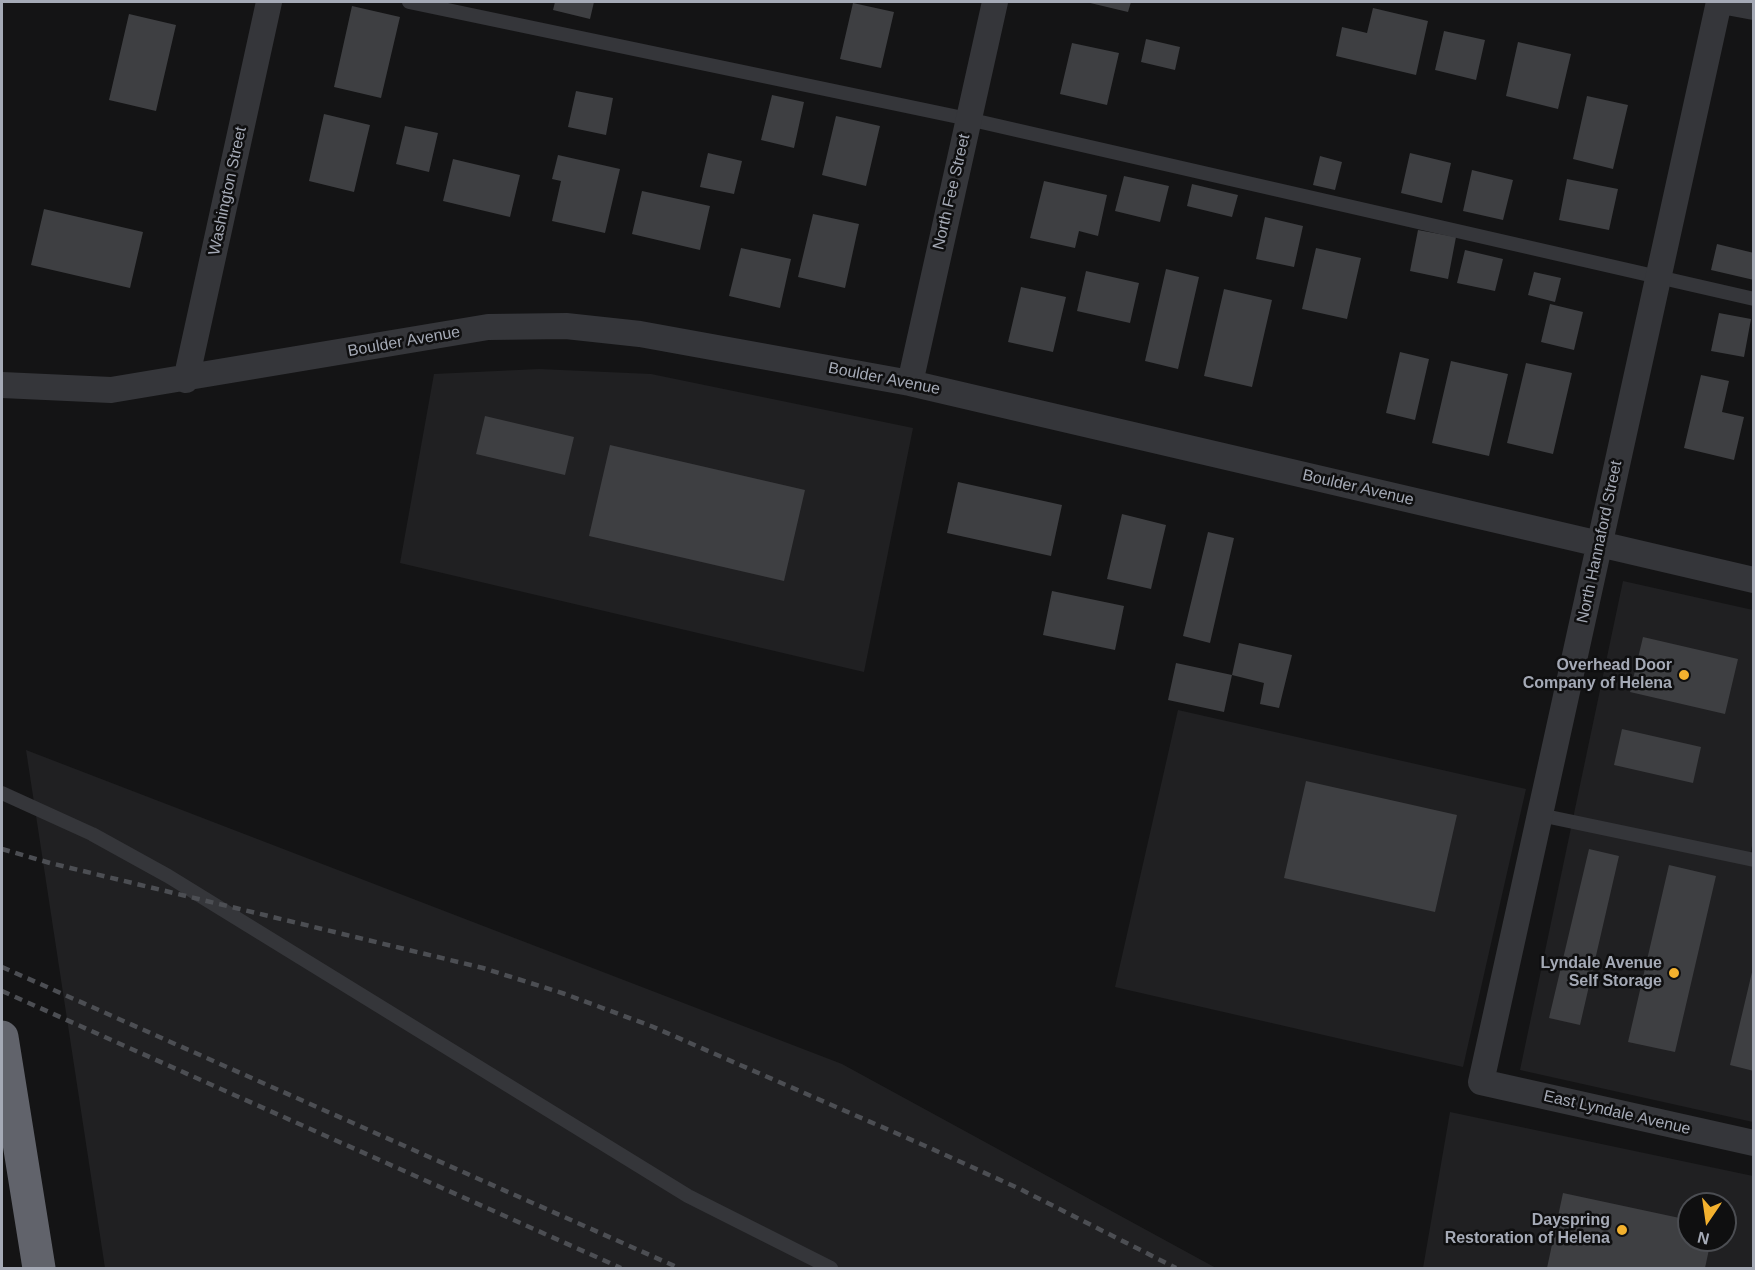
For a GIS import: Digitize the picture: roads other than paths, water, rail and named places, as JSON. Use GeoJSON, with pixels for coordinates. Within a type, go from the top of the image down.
{"type":"FeatureCollection","features":[{"type":"Feature","properties":{"kind":"highway"},"geometry":{"type":"LineString","coordinates":[[2,1037],[39,1269]]}},
{"type":"Feature","properties":{"kind":"street","name":"Washington Street"},"geometry":{"type":"LineString","coordinates":[[186,380],[269,2]]}},
{"type":"Feature","properties":{"kind":"street","name":"North Fee Street"},"geometry":{"type":"LineString","coordinates":[[909,383],[995,2]]}},
{"type":"Feature","properties":{"kind":"street","name":"North Hannaford Street"},"geometry":{"type":"LineString","coordinates":[[1482,1082],[1719,2]]}},
{"type":"Feature","properties":{"kind":"street"},"geometry":{"type":"LineString","coordinates":[[1727,2],[1754,7]]}},
{"type":"Feature","properties":{"kind":"street","name":"Boulder Avenue"},"geometry":{"type":"LineString","coordinates":[[2,385],[111,390],[186,380],[488,327],[566,326],[640,334],[909,383],[1754,580]]}},
{"type":"Feature","properties":{"kind":"street","name":"East Lyndale Avenue"},"geometry":{"type":"LineString","coordinates":[[1482,1082],[1754,1143]]}},
{"type":"Feature","properties":{"kind":"lane"},"geometry":{"type":"LineString","coordinates":[[409,2],[968,119],[1754,299]]}},
{"type":"Feature","properties":{"kind":"lane"},"geometry":{"type":"LineString","coordinates":[[2,793],[92,834],[168,876],[688,1196],[831,1269]]}},
{"type":"Feature","properties":{"kind":"lane"},"geometry":{"type":"LineString","coordinates":[[1540,814],[1754,860]]}},
{"type":"Feature","properties":{"kind":"railway"},"geometry":{"type":"LineString","coordinates":[[2,849],[50,863],[483,968],[565,994],[651,1026],[930,1148],[1020,1189],[1176,1268]]}},
{"type":"Feature","properties":{"kind":"railway"},"geometry":{"type":"LineString","coordinates":[[2,967],[679,1268]]}},
{"type":"Feature","properties":{"kind":"railway"},"geometry":{"type":"LineString","coordinates":[[2,991],[621,1268]]}},
{"type":"Feature","properties":{"kind":"place","name":"Overhead Door Company of Helena"},"geometry":{"type":"Point","coordinates":[1684,675]}},
{"type":"Feature","properties":{"kind":"place","name":"Lyndale Avenue Self Storage"},"geometry":{"type":"Point","coordinates":[1674,973]}},
{"type":"Feature","properties":{"kind":"place","name":"Dayspring Restoration of Helena"},"geometry":{"type":"Point","coordinates":[1622,1230]}}]}
